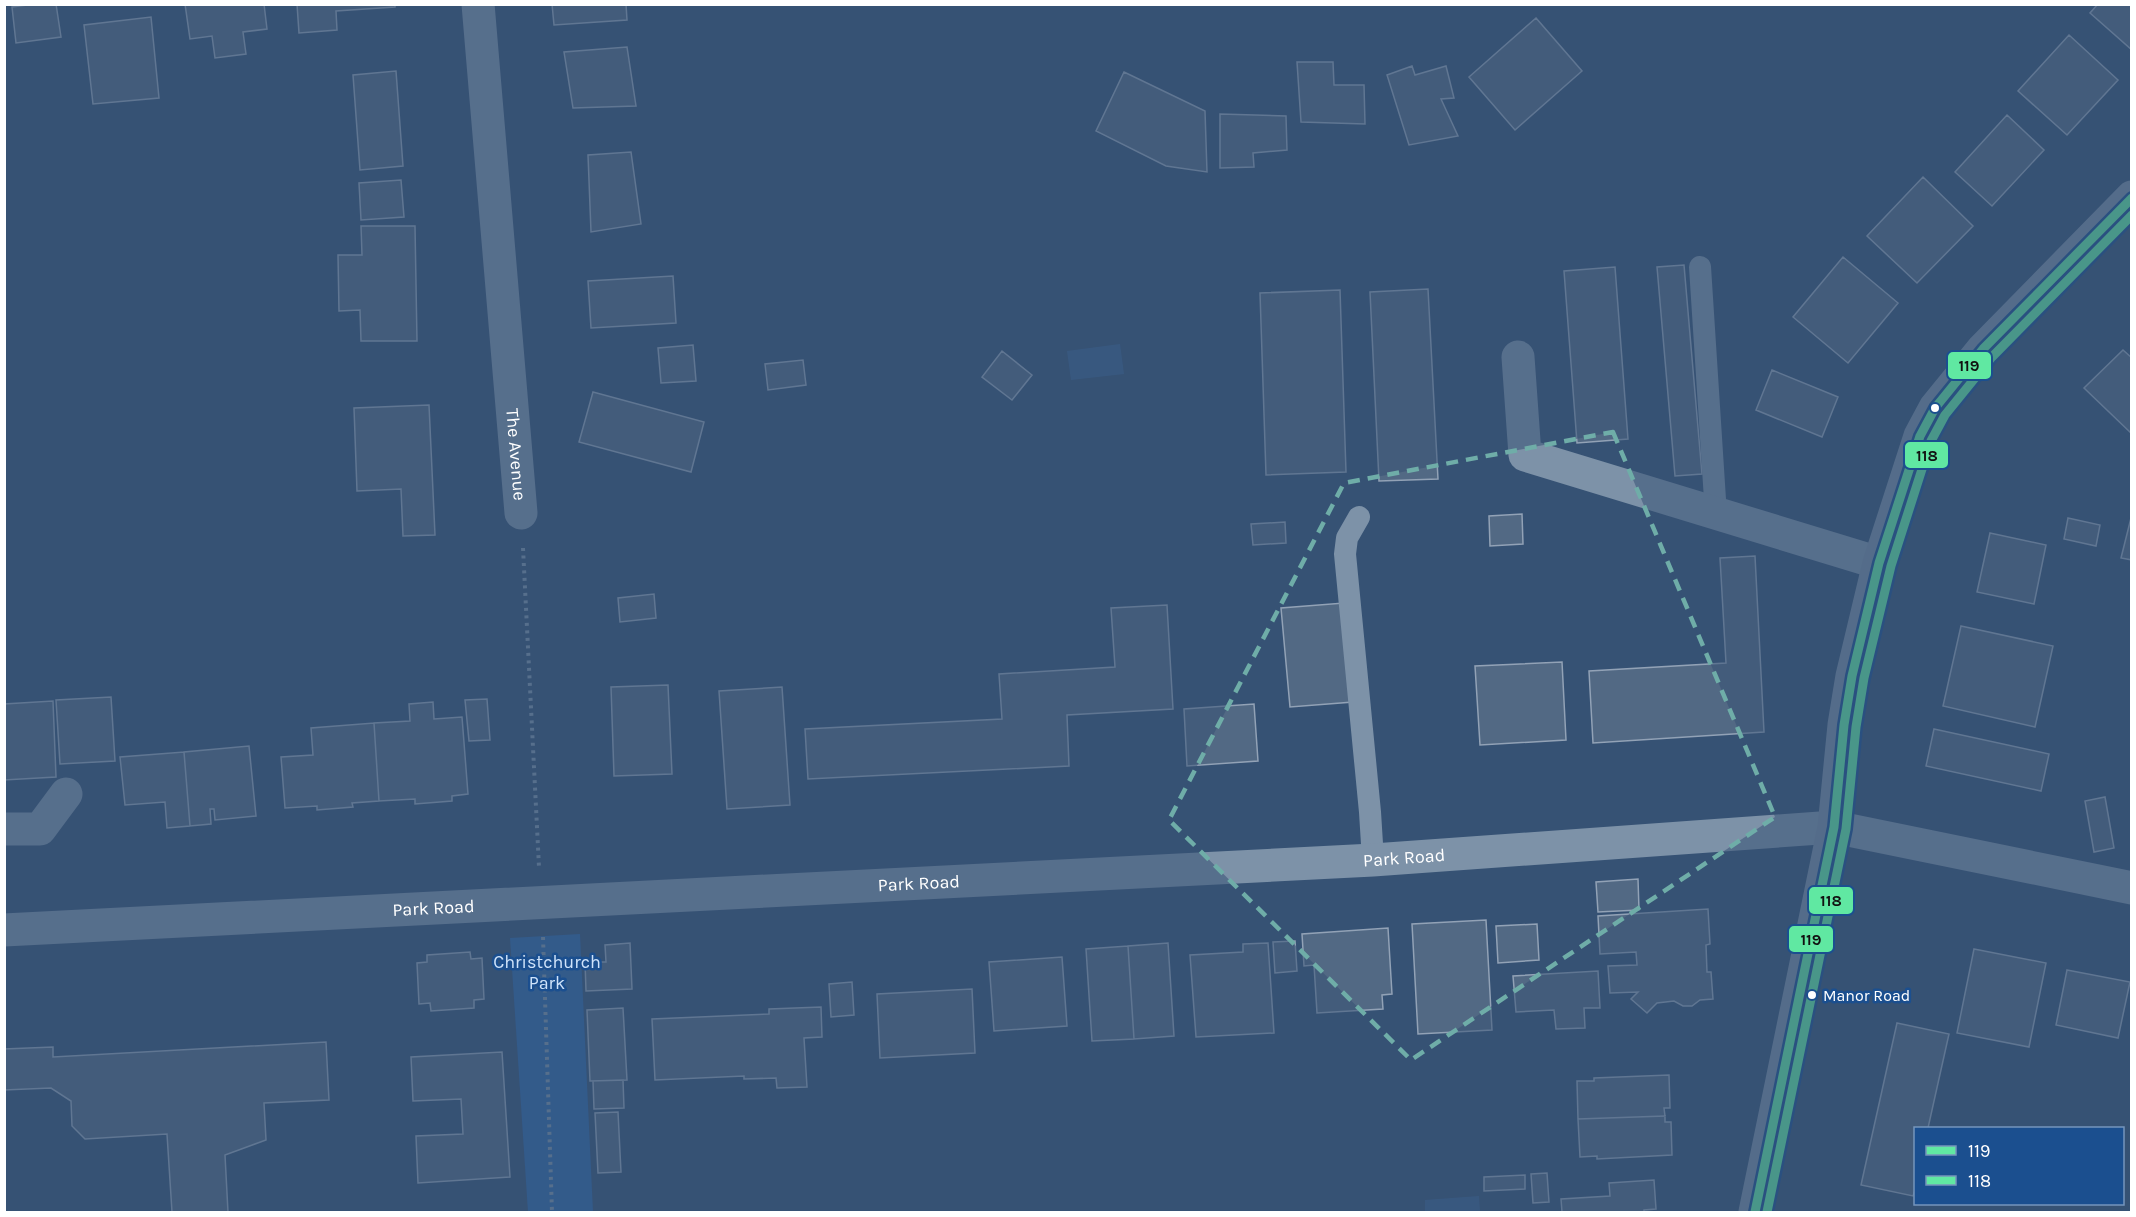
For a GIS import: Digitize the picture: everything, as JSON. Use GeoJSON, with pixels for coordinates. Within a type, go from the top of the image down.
{"type":"FeatureCollection","features":[{"type":"Feature","properties":{"kind":"main road"},"geometry":{"type":"LineString","coordinates":[[1755,1212],[1834,827],[1844,725],[1852,676],[1879,563],[1920,436],[1935,408],[1983,349],[2132,197]]}},
{"type":"Feature","properties":{"kind":"street","name":"The Avenue"},"geometry":{"type":"LineString","coordinates":[[478,4],[521,513]]}},
{"type":"Feature","properties":{"kind":"street"},"geometry":{"type":"LineString","coordinates":[[1518,357],[1525,455],[1879,563]]}},
{"type":"Feature","properties":{"kind":"street"},"geometry":{"type":"LineString","coordinates":[[4,829],[40,828],[66,794]]}},
{"type":"Feature","properties":{"kind":"street"},"geometry":{"type":"LineString","coordinates":[[1834,827],[2132,888]]}},
{"type":"Feature","properties":{"kind":"street","name":"Park Road"},"geometry":{"type":"LineString","coordinates":[[4,930],[1372,860],[1834,827]]}},
{"type":"Feature","properties":{"kind":"lane"},"geometry":{"type":"LineString","coordinates":[[1700,267],[1716,515]]}},
{"type":"Feature","properties":{"kind":"lane"},"geometry":{"type":"LineString","coordinates":[[1359,517],[1347,538],[1345,554],[1370,812],[1372,860]]}},
{"type":"Feature","properties":{"kind":"path","name":"The Avenue"},"geometry":{"type":"LineString","coordinates":[[521,513],[541,903],[552,1212]]}},
{"type":"Feature","properties":{"kind":"highlighted area"},"geometry":{"type":"Polygon","coordinates":[[[1613,432],[1775,817],[1411,1060],[1169,820],[1344,483],[1613,432]]]}},
{"type":"Feature","properties":{"kind":"green space","name":"Christchurch Park"},"geometry":{"type":"Polygon","coordinates":[[[580,934],[593,1212],[528,1212],[510,938],[580,934]]]}},
{"type":"Feature","properties":{"kind":"shaded area"},"geometry":{"type":"Polygon","coordinates":[[[1120,344],[1124,374],[1071,380],[1067,351],[1120,344]]]}},
{"type":"Feature","properties":{"kind":"shaded area"},"geometry":{"type":"Polygon","coordinates":[[[1479,1196],[1480,1212],[1425,1212],[1425,1200],[1479,1196]]]}},
{"type":"Feature","properties":{"kind":"building"},"geometry":{"type":"Polygon","coordinates":[[[56,4],[61,37],[16,43],[12,7],[56,4]]]}},
{"type":"Feature","properties":{"kind":"building"},"geometry":{"type":"Polygon","coordinates":[[[185,4],[264,4],[267,29],[243,32],[246,54],[215,58],[212,36],[190,39],[185,4]]]}},
{"type":"Feature","properties":{"kind":"building"},"geometry":{"type":"Polygon","coordinates":[[[297,4],[395,4],[395,7],[336,11],[337,30],[299,33],[297,4]]]}},
{"type":"Feature","properties":{"kind":"building"},"geometry":{"type":"Polygon","coordinates":[[[552,4],[626,4],[627,20],[554,25],[552,4]]]}},
{"type":"Feature","properties":{"kind":"building"},"geometry":{"type":"Polygon","coordinates":[[[2098,4],[2132,4],[2132,50],[2090,13],[2098,4]]]}},
{"type":"Feature","properties":{"kind":"building"},"geometry":{"type":"Polygon","coordinates":[[[151,17],[159,98],[93,104],[84,25],[151,17]]]}},
{"type":"Feature","properties":{"kind":"building"},"geometry":{"type":"Polygon","coordinates":[[[1536,18],[1582,71],[1515,130],[1469,77],[1536,18]]]}},
{"type":"Feature","properties":{"kind":"building"},"geometry":{"type":"Polygon","coordinates":[[[2069,35],[2118,80],[2067,135],[2018,91],[2069,35]]]}},
{"type":"Feature","properties":{"kind":"building"},"geometry":{"type":"Polygon","coordinates":[[[627,47],[636,106],[573,108],[564,52],[627,47]]]}},
{"type":"Feature","properties":{"kind":"building"},"geometry":{"type":"Polygon","coordinates":[[[1297,62],[1333,62],[1334,85],[1364,85],[1365,124],[1301,122],[1297,62]]]}},
{"type":"Feature","properties":{"kind":"building"},"geometry":{"type":"Polygon","coordinates":[[[1412,66],[1415,75],[1446,66],[1454,98],[1441,99],[1458,136],[1409,145],[1387,75],[1412,66]]]}},
{"type":"Feature","properties":{"kind":"building"},"geometry":{"type":"Polygon","coordinates":[[[396,71],[403,166],[360,170],[353,75],[396,71]]]}},
{"type":"Feature","properties":{"kind":"building"},"geometry":{"type":"Polygon","coordinates":[[[1124,72],[1205,111],[1207,172],[1166,166],[1096,131],[1124,72]]]}},
{"type":"Feature","properties":{"kind":"building"},"geometry":{"type":"Polygon","coordinates":[[[1220,114],[1286,116],[1287,150],[1253,153],[1254,167],[1220,168],[1220,114]]]}},
{"type":"Feature","properties":{"kind":"building"},"geometry":{"type":"Polygon","coordinates":[[[2007,115],[2044,150],[1992,206],[1955,172],[2007,115]]]}},
{"type":"Feature","properties":{"kind":"building"},"geometry":{"type":"Polygon","coordinates":[[[631,152],[641,224],[591,232],[588,155],[631,152]]]}},
{"type":"Feature","properties":{"kind":"building"},"geometry":{"type":"Polygon","coordinates":[[[1923,177],[1973,226],[1917,283],[1867,236],[1923,177]]]}},
{"type":"Feature","properties":{"kind":"building"},"geometry":{"type":"Polygon","coordinates":[[[401,180],[404,217],[361,220],[359,183],[401,180]]]}},
{"type":"Feature","properties":{"kind":"building"},"geometry":{"type":"Polygon","coordinates":[[[361,226],[415,226],[417,341],[361,341],[360,310],[339,311],[338,255],[362,255],[361,226]]]}},
{"type":"Feature","properties":{"kind":"building"},"geometry":{"type":"Polygon","coordinates":[[[1843,257],[1898,303],[1848,363],[1793,317],[1843,257]]]}},
{"type":"Feature","properties":{"kind":"building"},"geometry":{"type":"Polygon","coordinates":[[[1684,265],[1702,474],[1675,476],[1657,267],[1684,265]]]}},
{"type":"Feature","properties":{"kind":"building"},"geometry":{"type":"Polygon","coordinates":[[[1615,267],[1628,439],[1577,443],[1564,271],[1615,267]]]}},
{"type":"Feature","properties":{"kind":"building"},"geometry":{"type":"Polygon","coordinates":[[[673,276],[676,323],[591,328],[588,281],[673,276]]]}},
{"type":"Feature","properties":{"kind":"building"},"geometry":{"type":"Polygon","coordinates":[[[1428,289],[1438,479],[1379,481],[1370,292],[1428,289]]]}},
{"type":"Feature","properties":{"kind":"building"},"geometry":{"type":"Polygon","coordinates":[[[1340,290],[1346,472],[1266,475],[1260,293],[1340,290]]]}},
{"type":"Feature","properties":{"kind":"building"},"geometry":{"type":"Polygon","coordinates":[[[693,345],[696,381],[661,383],[658,348],[693,345]]]}},
{"type":"Feature","properties":{"kind":"building"},"geometry":{"type":"Polygon","coordinates":[[[2123,350],[2132,358],[2132,434],[2084,388],[2123,350]]]}},
{"type":"Feature","properties":{"kind":"building"},"geometry":{"type":"Polygon","coordinates":[[[1002,351],[1032,375],[1012,400],[982,377],[1002,351]]]}},
{"type":"Feature","properties":{"kind":"building"},"geometry":{"type":"Polygon","coordinates":[[[803,360],[806,385],[768,390],[765,364],[803,360]]]}},
{"type":"Feature","properties":{"kind":"building"},"geometry":{"type":"Polygon","coordinates":[[[1772,370],[1838,397],[1822,437],[1756,410],[1772,370]]]}},
{"type":"Feature","properties":{"kind":"building"},"geometry":{"type":"Polygon","coordinates":[[[593,392],[704,422],[691,472],[579,442],[593,392]]]}},
{"type":"Feature","properties":{"kind":"building"},"geometry":{"type":"Polygon","coordinates":[[[429,405],[435,535],[403,536],[401,489],[357,491],[354,408],[429,405]]]}},
{"type":"Feature","properties":{"kind":"building"},"geometry":{"type":"Polygon","coordinates":[[[1522,514],[1523,544],[1490,546],[1489,516],[1522,514]]]}},
{"type":"Feature","properties":{"kind":"building"},"geometry":{"type":"Polygon","coordinates":[[[2132,514],[2132,560],[2121,558],[2132,514]]]}},
{"type":"Feature","properties":{"kind":"building"},"geometry":{"type":"Polygon","coordinates":[[[2068,518],[2100,525],[2096,546],[2064,539],[2068,518]]]}},
{"type":"Feature","properties":{"kind":"building"},"geometry":{"type":"Polygon","coordinates":[[[1285,522],[1286,543],[1253,545],[1251,524],[1285,522]]]}},
{"type":"Feature","properties":{"kind":"building"},"geometry":{"type":"Polygon","coordinates":[[[1990,533],[2046,545],[2034,604],[1977,592],[1990,533]]]}},
{"type":"Feature","properties":{"kind":"building"},"geometry":{"type":"Polygon","coordinates":[[[1755,556],[1764,732],[1593,743],[1589,671],[1726,663],[1720,558],[1755,556]]]}},
{"type":"Feature","properties":{"kind":"building"},"geometry":{"type":"Polygon","coordinates":[[[654,594],[656,618],[620,622],[618,598],[654,594]]]}},
{"type":"Feature","properties":{"kind":"building"},"geometry":{"type":"Polygon","coordinates":[[[1344,603],[1353,702],[1290,707],[1281,608],[1344,603]]]}},
{"type":"Feature","properties":{"kind":"building"},"geometry":{"type":"Polygon","coordinates":[[[1167,605],[1173,709],[1067,715],[1069,766],[808,779],[805,729],[1002,719],[999,674],[1115,667],[1111,608],[1167,605]]]}},
{"type":"Feature","properties":{"kind":"building"},"geometry":{"type":"Polygon","coordinates":[[[1961,626],[2053,646],[2035,727],[1943,706],[1961,626]]]}},
{"type":"Feature","properties":{"kind":"building"},"geometry":{"type":"Polygon","coordinates":[[[1562,662],[1566,740],[1480,745],[1475,666],[1562,662]]]}},
{"type":"Feature","properties":{"kind":"building"},"geometry":{"type":"Polygon","coordinates":[[[668,685],[672,774],[614,776],[611,687],[668,685]]]}},
{"type":"Feature","properties":{"kind":"building"},"geometry":{"type":"Polygon","coordinates":[[[782,687],[790,805],[727,809],[719,691],[782,687]]]}},
{"type":"Feature","properties":{"kind":"building"},"geometry":{"type":"Polygon","coordinates":[[[111,697],[115,761],[60,764],[56,700],[111,697]]]}},
{"type":"Feature","properties":{"kind":"building"},"geometry":{"type":"Polygon","coordinates":[[[487,699],[490,740],[469,741],[465,700],[487,699]]]}},
{"type":"Feature","properties":{"kind":"building"},"geometry":{"type":"Polygon","coordinates":[[[53,701],[56,777],[4,780],[4,704],[53,701]]]}},
{"type":"Feature","properties":{"kind":"building"},"geometry":{"type":"Polygon","coordinates":[[[433,702],[434,719],[462,717],[468,794],[452,796],[452,801],[415,804],[415,799],[379,801],[374,723],[410,721],[409,704],[433,702]]]}},
{"type":"Feature","properties":{"kind":"building"},"geometry":{"type":"Polygon","coordinates":[[[1254,704],[1258,761],[1187,766],[1184,709],[1254,704]]]}},
{"type":"Feature","properties":{"kind":"building"},"geometry":{"type":"Polygon","coordinates":[[[374,723],[379,801],[352,803],[353,807],[317,810],[317,806],[285,808],[281,757],[313,755],[311,728],[374,723]]]}},
{"type":"Feature","properties":{"kind":"building"},"geometry":{"type":"Polygon","coordinates":[[[1934,729],[2049,754],[2041,791],[1926,766],[1934,729]]]}},
{"type":"Feature","properties":{"kind":"building"},"geometry":{"type":"Polygon","coordinates":[[[249,746],[256,816],[215,820],[214,809],[210,809],[211,824],[190,826],[184,752],[249,746]]]}},
{"type":"Feature","properties":{"kind":"building"},"geometry":{"type":"Polygon","coordinates":[[[184,752],[190,826],[167,828],[165,802],[125,805],[120,757],[184,752]]]}},
{"type":"Feature","properties":{"kind":"building"},"geometry":{"type":"Polygon","coordinates":[[[2105,797],[2114,848],[2094,852],[2085,801],[2105,797]]]}},
{"type":"Feature","properties":{"kind":"building"},"geometry":{"type":"Polygon","coordinates":[[[1638,879],[1639,910],[1598,912],[1596,882],[1638,879]]]}},
{"type":"Feature","properties":{"kind":"building"},"geometry":{"type":"Polygon","coordinates":[[[1708,909],[1710,944],[1706,945],[1707,972],[1711,972],[1713,999],[1700,1000],[1692,1006],[1683,1006],[1674,1001],[1657,1003],[1647,1013],[1631,999],[1638,992],[1610,993],[1608,966],[1637,965],[1636,952],[1600,954],[1598,916],[1708,909]]]}},
{"type":"Feature","properties":{"kind":"building"},"geometry":{"type":"Polygon","coordinates":[[[1486,920],[1492,1030],[1418,1034],[1412,924],[1486,920]]]}},
{"type":"Feature","properties":{"kind":"building"},"geometry":{"type":"Polygon","coordinates":[[[1537,924],[1539,960],[1498,963],[1496,926],[1537,924]]]}},
{"type":"Feature","properties":{"kind":"building"},"geometry":{"type":"Polygon","coordinates":[[[1388,928],[1392,994],[1382,995],[1383,1009],[1317,1013],[1314,965],[1304,966],[1302,934],[1388,928]]]}},
{"type":"Feature","properties":{"kind":"building"},"geometry":{"type":"Polygon","coordinates":[[[1295,941],[1297,971],[1275,973],[1273,942],[1295,941]]]}},
{"type":"Feature","properties":{"kind":"building"},"geometry":{"type":"Polygon","coordinates":[[[630,943],[632,989],[586,991],[585,962],[606,962],[605,945],[630,943]]]}},
{"type":"Feature","properties":{"kind":"building"},"geometry":{"type":"Polygon","coordinates":[[[1168,943],[1174,1036],[1134,1039],[1128,946],[1168,943]]]}},
{"type":"Feature","properties":{"kind":"building"},"geometry":{"type":"Polygon","coordinates":[[[1268,943],[1274,1033],[1196,1037],[1190,955],[1243,952],[1243,944],[1268,943]]]}},
{"type":"Feature","properties":{"kind":"building"},"geometry":{"type":"Polygon","coordinates":[[[1128,946],[1134,1039],[1092,1041],[1086,949],[1128,946]]]}},
{"type":"Feature","properties":{"kind":"building"},"geometry":{"type":"Polygon","coordinates":[[[1974,949],[2046,963],[2029,1047],[1957,1033],[1974,949]]]}},
{"type":"Feature","properties":{"kind":"building"},"geometry":{"type":"Polygon","coordinates":[[[470,952],[471,959],[482,958],[484,999],[474,1000],[474,1008],[431,1011],[430,1003],[419,1004],[417,963],[427,962],[427,955],[470,952]]]}},
{"type":"Feature","properties":{"kind":"building"},"geometry":{"type":"Polygon","coordinates":[[[1062,957],[1067,1026],[994,1031],[989,962],[1062,957]]]}},
{"type":"Feature","properties":{"kind":"building"},"geometry":{"type":"Polygon","coordinates":[[[2067,970],[2130,982],[2118,1038],[2056,1025],[2067,970]]]}},
{"type":"Feature","properties":{"kind":"building"},"geometry":{"type":"Polygon","coordinates":[[[1598,971],[1600,1008],[1584,1008],[1585,1028],[1556,1029],[1554,1010],[1516,1012],[1513,976],[1598,971]]]}},
{"type":"Feature","properties":{"kind":"building"},"geometry":{"type":"Polygon","coordinates":[[[852,982],[854,1015],[831,1017],[829,984],[852,982]]]}},
{"type":"Feature","properties":{"kind":"building"},"geometry":{"type":"Polygon","coordinates":[[[972,989],[975,1053],[880,1058],[877,994],[972,989]]]}},
{"type":"Feature","properties":{"kind":"building"},"geometry":{"type":"Polygon","coordinates":[[[821,1007],[822,1037],[804,1038],[807,1087],[777,1088],[776,1078],[744,1079],[744,1076],[655,1080],[652,1019],[769,1014],[769,1009],[821,1007]]]}},
{"type":"Feature","properties":{"kind":"building"},"geometry":{"type":"Polygon","coordinates":[[[623,1008],[627,1080],[590,1081],[587,1010],[623,1008]]]}},
{"type":"Feature","properties":{"kind":"building"},"geometry":{"type":"Polygon","coordinates":[[[1897,1023],[1949,1034],[1928,1127],[1914,1127],[1913,1196],[1861,1185],[1897,1023]]]}},
{"type":"Feature","properties":{"kind":"building"},"geometry":{"type":"Polygon","coordinates":[[[326,1042],[329,1100],[264,1103],[266,1140],[225,1155],[228,1212],[172,1212],[167,1134],[85,1139],[72,1126],[71,1101],[51,1088],[4,1090],[4,1049],[53,1047],[53,1057],[326,1042]]]}},
{"type":"Feature","properties":{"kind":"building"},"geometry":{"type":"Polygon","coordinates":[[[502,1052],[510,1177],[418,1183],[416,1136],[463,1134],[461,1099],[413,1101],[411,1057],[502,1052]]]}},
{"type":"Feature","properties":{"kind":"building"},"geometry":{"type":"Polygon","coordinates":[[[1669,1075],[1670,1108],[1664,1108],[1665,1116],[1578,1119],[1577,1081],[1594,1081],[1594,1078],[1669,1075]]]}},
{"type":"Feature","properties":{"kind":"building"},"geometry":{"type":"Polygon","coordinates":[[[623,1080],[624,1108],[594,1109],[593,1081],[623,1080]]]}},
{"type":"Feature","properties":{"kind":"building"},"geometry":{"type":"Polygon","coordinates":[[[618,1112],[621,1172],[598,1173],[595,1113],[618,1112]]]}},
{"type":"Feature","properties":{"kind":"building"},"geometry":{"type":"Polygon","coordinates":[[[1665,1116],[1665,1122],[1671,1122],[1672,1155],[1597,1159],[1597,1156],[1580,1157],[1578,1119],[1665,1116]]]}},
{"type":"Feature","properties":{"kind":"building"},"geometry":{"type":"Polygon","coordinates":[[[1547,1173],[1549,1202],[1533,1203],[1531,1174],[1547,1173]]]}},
{"type":"Feature","properties":{"kind":"building"},"geometry":{"type":"Polygon","coordinates":[[[1525,1175],[1525,1189],[1484,1191],[1484,1177],[1525,1175]]]}},
{"type":"Feature","properties":{"kind":"building"},"geometry":{"type":"Polygon","coordinates":[[[1654,1180],[1656,1209],[1644,1210],[1644,1212],[1562,1212],[1561,1199],[1610,1196],[1609,1183],[1654,1180]]]}},
{"type":"Feature","properties":{"kind":"transit line","name":"119"},"geometry":{"type":"LineString","coordinates":[[1755,1212],[1834,827],[1844,725],[1852,676],[1879,563],[1920,436],[1935,408],[1983,349],[2132,198]]}},
{"type":"Feature","properties":{"kind":"transit line","name":"118"},"geometry":{"type":"LineString","coordinates":[[1767,1212],[1846,829],[1856,727],[1864,678],[1891,566],[1931,441],[1945,415],[1992,357],[2132,215]]}},
{"type":"Feature","properties":{"kind":"place","name":"Manor Road"},"geometry":{"type":"Point","coordinates":[1812,995]}}]}
